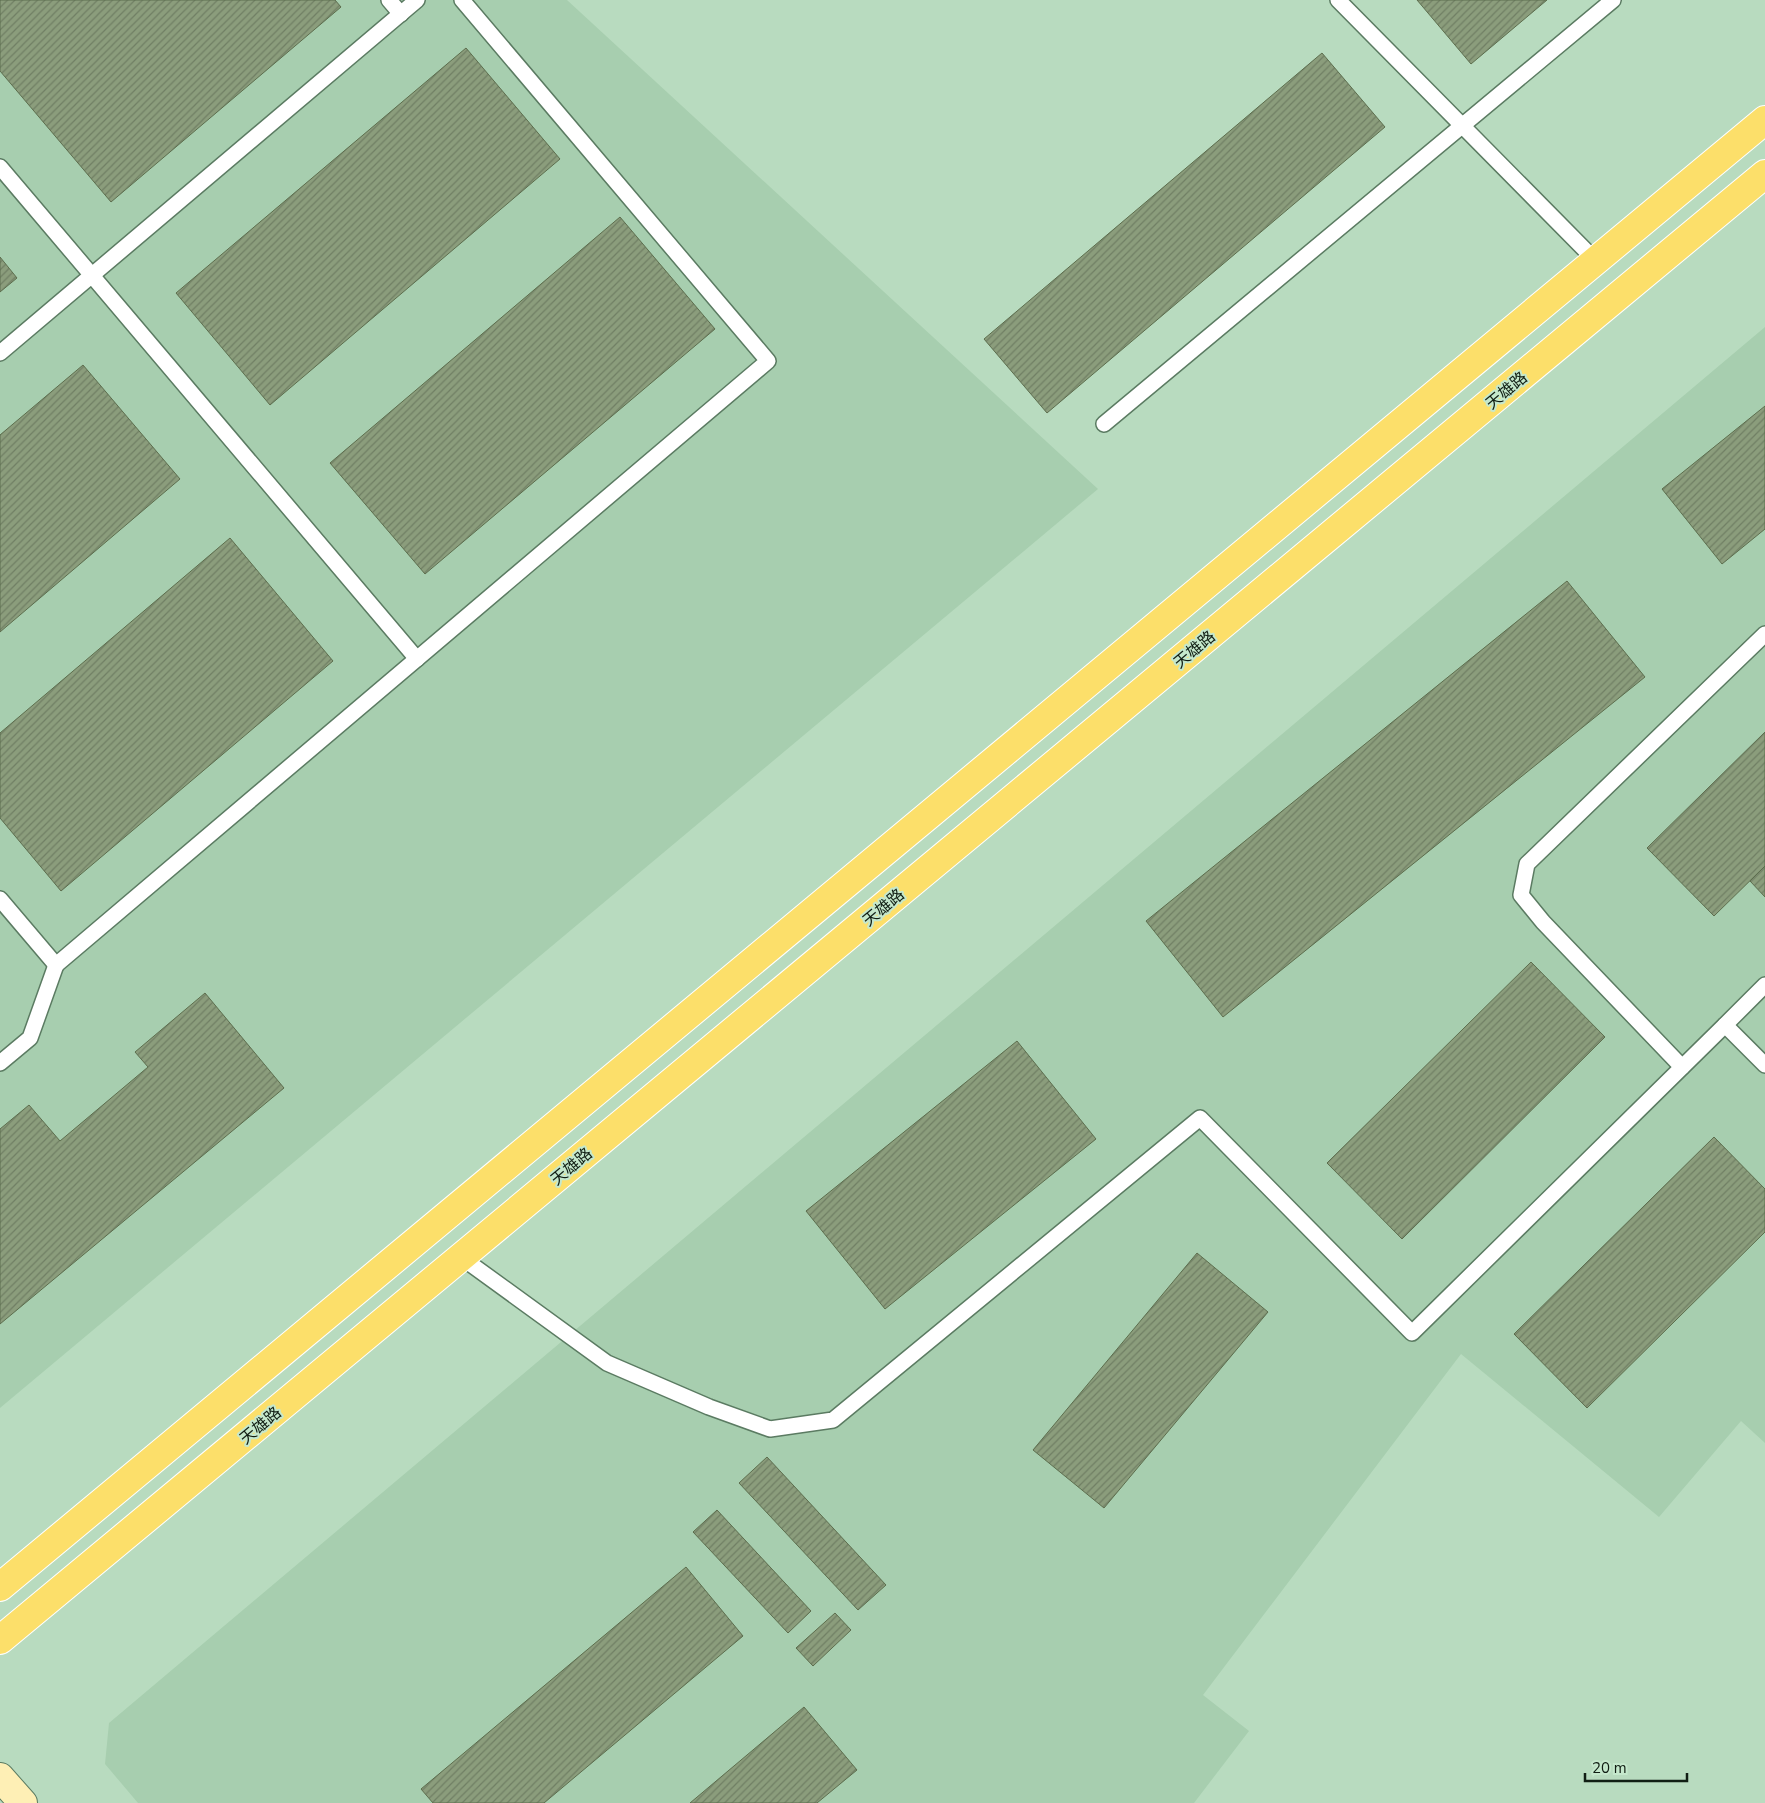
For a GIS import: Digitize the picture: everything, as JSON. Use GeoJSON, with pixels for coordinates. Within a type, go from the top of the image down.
{"type":"FeatureCollection","features":[{"type":"Feature","properties":{"kind":"main road"},"geometry":{"type":"LineString","coordinates":[[0,1587],[1765,120]]}},
{"type":"Feature","properties":{"kind":"main road","name":"天雄路"},"geometry":{"type":"LineString","coordinates":[[0,1640],[1765,174]]}},
{"type":"Feature","properties":{"kind":"main road"},"geometry":{"type":"LineString","coordinates":[[0,1777],[23,1803]]}},
{"type":"Feature","properties":{"kind":"lane"},"geometry":{"type":"LineString","coordinates":[[389,0],[401,14]]}},
{"type":"Feature","properties":{"kind":"lane"},"geometry":{"type":"LineString","coordinates":[[0,353],[417,0]]}},
{"type":"Feature","properties":{"kind":"lane"},"geometry":{"type":"LineString","coordinates":[[0,1063],[30,1038],[56,965],[768,361],[462,0]]}},
{"type":"Feature","properties":{"kind":"lane"},"geometry":{"type":"LineString","coordinates":[[1338,0],[1596,261]]}},
{"type":"Feature","properties":{"kind":"lane"},"geometry":{"type":"LineString","coordinates":[[1104,424],[1613,0]]}},
{"type":"Feature","properties":{"kind":"lane"},"geometry":{"type":"LineString","coordinates":[[0,167],[417,659]]}},
{"type":"Feature","properties":{"kind":"lane"},"geometry":{"type":"LineString","coordinates":[[1682,1067],[1543,922],[1521,895],[1527,864],[1765,634]]}},
{"type":"Feature","properties":{"kind":"lane"},"geometry":{"type":"LineString","coordinates":[[0,898],[56,965]]}},
{"type":"Feature","properties":{"kind":"lane"},"geometry":{"type":"LineString","coordinates":[[461,1257],[607,1363],[709,1407],[770,1429],[834,1420],[1200,1118],[1412,1333],[1765,985]]}},
{"type":"Feature","properties":{"kind":"lane"},"geometry":{"type":"LineString","coordinates":[[1725,1025],[1765,1065]]}},
{"type":"Feature","properties":{"kind":"shaded area"},"geometry":{"type":"Polygon","coordinates":[[[0,0],[567,0],[1098,489],[0,1408],[0,0]]]}},
{"type":"Feature","properties":{"kind":"shaded area"},"geometry":{"type":"Polygon","coordinates":[[[1765,327],[1765,1443],[1741,1421],[1659,1517],[1461,1354],[1203,1695],[1249,1731],[1194,1803],[138,1803],[105,1764],[109,1723],[1765,327]]]}},
{"type":"Feature","properties":{"kind":"building"},"geometry":{"type":"Polygon","coordinates":[[[0,0],[335,0],[341,7],[111,202],[0,71],[0,0]]]}},
{"type":"Feature","properties":{"kind":"building"},"geometry":{"type":"Polygon","coordinates":[[[1417,0],[1547,0],[1471,64],[1417,0]]]}},
{"type":"Feature","properties":{"kind":"building"},"geometry":{"type":"Polygon","coordinates":[[[466,48],[560,159],[270,405],[176,293],[466,48]]]}},
{"type":"Feature","properties":{"kind":"building"},"geometry":{"type":"Polygon","coordinates":[[[1322,53],[1385,127],[1047,413],[984,339],[1322,53]]]}},
{"type":"Feature","properties":{"kind":"building"},"geometry":{"type":"Polygon","coordinates":[[[620,217],[715,329],[425,574],[330,463],[620,217]]]}},
{"type":"Feature","properties":{"kind":"building"},"geometry":{"type":"Polygon","coordinates":[[[0,257],[17,278],[0,292],[0,257]]]}},
{"type":"Feature","properties":{"kind":"building"},"geometry":{"type":"Polygon","coordinates":[[[83,365],[180,479],[0,632],[0,435],[83,365]]]}},
{"type":"Feature","properties":{"kind":"building"},"geometry":{"type":"Polygon","coordinates":[[[1765,406],[1765,529],[1722,564],[1662,489],[1765,406]]]}},
{"type":"Feature","properties":{"kind":"building"},"geometry":{"type":"Polygon","coordinates":[[[230,538],[333,661],[61,891],[0,818],[0,733],[230,538]]]}},
{"type":"Feature","properties":{"kind":"building"},"geometry":{"type":"Polygon","coordinates":[[[1567,581],[1645,677],[1223,1017],[1146,921],[1567,581]]]}},
{"type":"Feature","properties":{"kind":"building"},"geometry":{"type":"Polygon","coordinates":[[[1765,732],[1765,866],[1714,916],[1647,848],[1765,732]]]}},
{"type":"Feature","properties":{"kind":"building"},"geometry":{"type":"Polygon","coordinates":[[[1765,866],[1765,897],[1750,881],[1765,866]]]}},
{"type":"Feature","properties":{"kind":"building"},"geometry":{"type":"Polygon","coordinates":[[[1531,962],[1605,1037],[1402,1239],[1327,1163],[1531,962]]]}},
{"type":"Feature","properties":{"kind":"building"},"geometry":{"type":"Polygon","coordinates":[[[205,993],[284,1088],[0,1324],[0,1129],[29,1105],[60,1141],[148,1067],[135,1052],[205,993]]]}},
{"type":"Feature","properties":{"kind":"building"},"geometry":{"type":"Polygon","coordinates":[[[1017,1041],[1096,1139],[885,1309],[806,1211],[1017,1041]]]}},
{"type":"Feature","properties":{"kind":"building"},"geometry":{"type":"Polygon","coordinates":[[[1714,1137],[1765,1189],[1765,1232],[1587,1408],[1514,1334],[1714,1137]]]}},
{"type":"Feature","properties":{"kind":"building"},"geometry":{"type":"Polygon","coordinates":[[[1197,1253],[1268,1312],[1104,1508],[1033,1450],[1197,1253]]]}},
{"type":"Feature","properties":{"kind":"building"},"geometry":{"type":"Polygon","coordinates":[[[767,1457],[886,1585],[858,1610],[739,1483],[767,1457]]]}},
{"type":"Feature","properties":{"kind":"building"},"geometry":{"type":"Polygon","coordinates":[[[717,1510],[811,1611],[788,1633],[693,1532],[717,1510]]]}},
{"type":"Feature","properties":{"kind":"building"},"geometry":{"type":"Polygon","coordinates":[[[686,1567],[743,1636],[544,1803],[433,1803],[421,1789],[686,1567]]]}},
{"type":"Feature","properties":{"kind":"building"},"geometry":{"type":"Polygon","coordinates":[[[835,1613],[851,1630],[813,1666],[796,1648],[835,1613]]]}},
{"type":"Feature","properties":{"kind":"building"},"geometry":{"type":"Polygon","coordinates":[[[804,1707],[857,1770],[817,1803],[690,1803],[804,1707]]]}}]}
